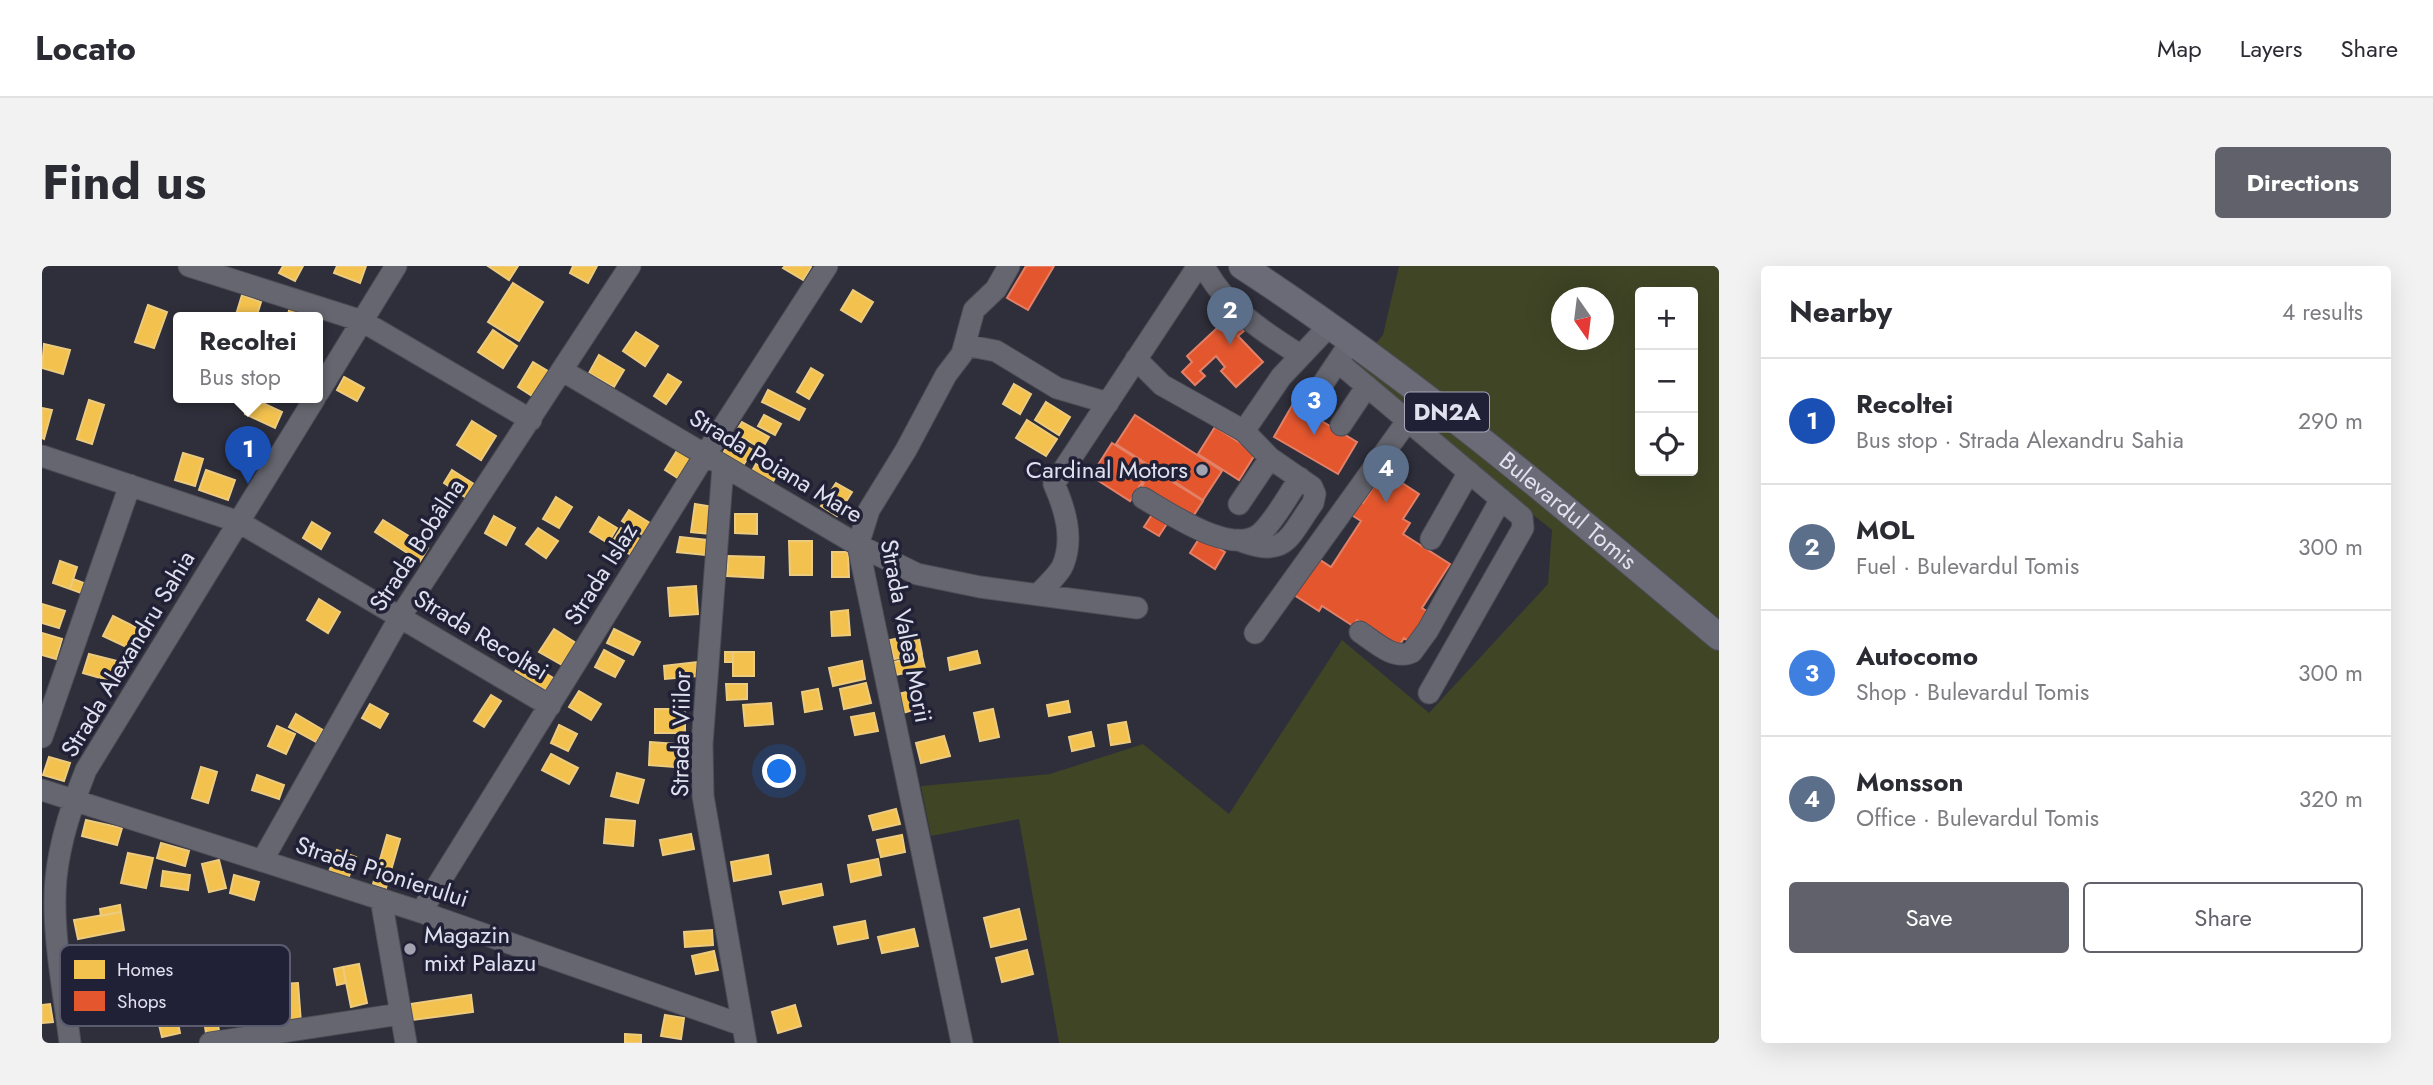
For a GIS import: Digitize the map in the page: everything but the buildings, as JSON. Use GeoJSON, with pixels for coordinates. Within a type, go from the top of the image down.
{"type":"FeatureCollection","features":[{"type":"Feature","properties":{"kind":"main road","name":"Bulevardul Tomis"},"geometry":{"type":"LineString","coordinates":[[1242,266],[1340,342],[1434,401],[1719,637]]}},
{"type":"Feature","properties":{"kind":"main road","name":"Bulevardul Tomis"},"geometry":{"type":"LineString","coordinates":[[1263,266],[1323,305],[1441,392],[1719,620]]}},
{"type":"Feature","properties":{"kind":"street"},"geometry":{"type":"LineString","coordinates":[[189,266],[362,321],[531,420]]}},
{"type":"Feature","properties":{"kind":"street"},"geometry":{"type":"LineString","coordinates":[[323,385],[396,266]]}},
{"type":"Feature","properties":{"kind":"street","name":"Strada Islaz"},"geometry":{"type":"LineString","coordinates":[[421,912],[550,706],[714,460],[828,266]]}},
{"type":"Feature","properties":{"kind":"street","name":"Strada Valea Morii"},"geometry":{"type":"LineString","coordinates":[[962,1043],[858,545],[869,510],[965,345],[974,310],[996,289],[1009,266]]}},
{"type":"Feature","properties":{"kind":"street"},"geometry":{"type":"LineString","coordinates":[[1038,594],[1063,567],[1069,540],[1063,504],[1054,484],[1198,266]]}},
{"type":"Feature","properties":{"kind":"street"},"geometry":{"type":"LineString","coordinates":[[1204,266],[1213,285],[1227,301],[1300,355]]}},
{"type":"Feature","properties":{"kind":"street","name":"Strada Bobâlna"},"geometry":{"type":"LineString","coordinates":[[262,860],[400,617],[564,371],[626,267]]}},
{"type":"Feature","properties":{"kind":"street"},"geometry":{"type":"LineString","coordinates":[[1244,430],[1300,355],[1340,342]]}},
{"type":"Feature","properties":{"kind":"street"},"geometry":{"type":"LineString","coordinates":[[1340,342],[1367,386],[1522,517],[1523,528],[1429,693]]}},
{"type":"Feature","properties":{"kind":"street"},"geometry":{"type":"LineString","coordinates":[[1310,403],[1340,342]]}},
{"type":"Feature","properties":{"kind":"street"},"geometry":{"type":"LineString","coordinates":[[965,345],[996,351],[1057,388],[1108,402]]}},
{"type":"Feature","properties":{"kind":"street"},"geometry":{"type":"LineString","coordinates":[[1136,359],[1161,385],[1244,430],[1270,458],[1300,478],[1261,533],[1238,540],[1199,530],[1143,498]]}},
{"type":"Feature","properties":{"kind":"street","name":"Strada Poiana Mare"},"geometry":{"type":"LineString","coordinates":[[564,371],[858,545],[916,575],[1137,608]]}},
{"type":"Feature","properties":{"kind":"street"},"geometry":{"type":"LineString","coordinates":[[1341,425],[1367,386]]}},
{"type":"Feature","properties":{"kind":"street","name":"Strada Alexandru Sahia"},"geometry":{"type":"LineString","coordinates":[[60,960],[56,880],[65,828],[86,770],[312,403]]}},
{"type":"Feature","properties":{"kind":"street"},"geometry":{"type":"LineString","coordinates":[[1255,633],[1408,420]]}},
{"type":"Feature","properties":{"kind":"street","name":"Strada Recoltei"},"geometry":{"type":"LineString","coordinates":[[42,456],[239,522],[550,706]]}},
{"type":"Feature","properties":{"kind":"street"},"geometry":{"type":"LineString","coordinates":[[1239,504],[1270,458]]}},
{"type":"Feature","properties":{"kind":"street","name":"Strada Viilor"},"geometry":{"type":"LineString","coordinates":[[714,460],[702,744],[703,796],[744,1034]]}},
{"type":"Feature","properties":{"kind":"street"},"geometry":{"type":"LineString","coordinates":[[1431,539],[1469,472]]}},
{"type":"Feature","properties":{"kind":"street"},"geometry":{"type":"LineString","coordinates":[[42,737],[130,485]]}},
{"type":"Feature","properties":{"kind":"street"},"geometry":{"type":"LineString","coordinates":[[1360,632],[1391,653],[1407,655],[1419,645],[1443,597],[1502,499]]}},
{"type":"Feature","properties":{"kind":"street"},"geometry":{"type":"LineString","coordinates":[[1443,597],[1473,617]]}},
{"type":"Feature","properties":{"kind":"street","name":"Strada Pionierului"},"geometry":{"type":"LineString","coordinates":[[42,790],[421,912],[744,1034]]}},
{"type":"Feature","properties":{"kind":"street"},"geometry":{"type":"LineString","coordinates":[[380,899],[407,1043]]}},
{"type":"Feature","properties":{"kind":"street"},"geometry":{"type":"LineString","coordinates":[[210,1043],[400,1014]]}},
{"type":"Feature","properties":{"kind":"green space"},"geometry":{"type":"Polygon","coordinates":[[[1399,266],[1719,266],[1719,1043],[1059,1043],[1019,819],[931,836],[921,786],[1050,774],[1143,744],[1229,814],[1342,640],[1429,713],[1548,584],[1552,530],[1354,369],[1383,335],[1399,266]]]}},
{"type":"Feature","properties":{"kind":"place","name":"MOL"},"geometry":{"type":"Point","coordinates":[1230,345]}},
{"type":"Feature","properties":{"kind":"place","name":"Autocomo"},"geometry":{"type":"Point","coordinates":[1314,435]}},
{"type":"Feature","properties":{"kind":"place","name":"Cardinal Motors"},"geometry":{"type":"Point","coordinates":[1202,470]}},
{"type":"Feature","properties":{"kind":"place","name":"Recoltei"},"geometry":{"type":"Point","coordinates":[248,484]}},
{"type":"Feature","properties":{"kind":"place","name":"Monsson"},"geometry":{"type":"Point","coordinates":[1386,503]}},
{"type":"Feature","properties":{"kind":"place","name":"Magazin mixt Palazu"},"geometry":{"type":"Point","coordinates":[410,949]}}]}
